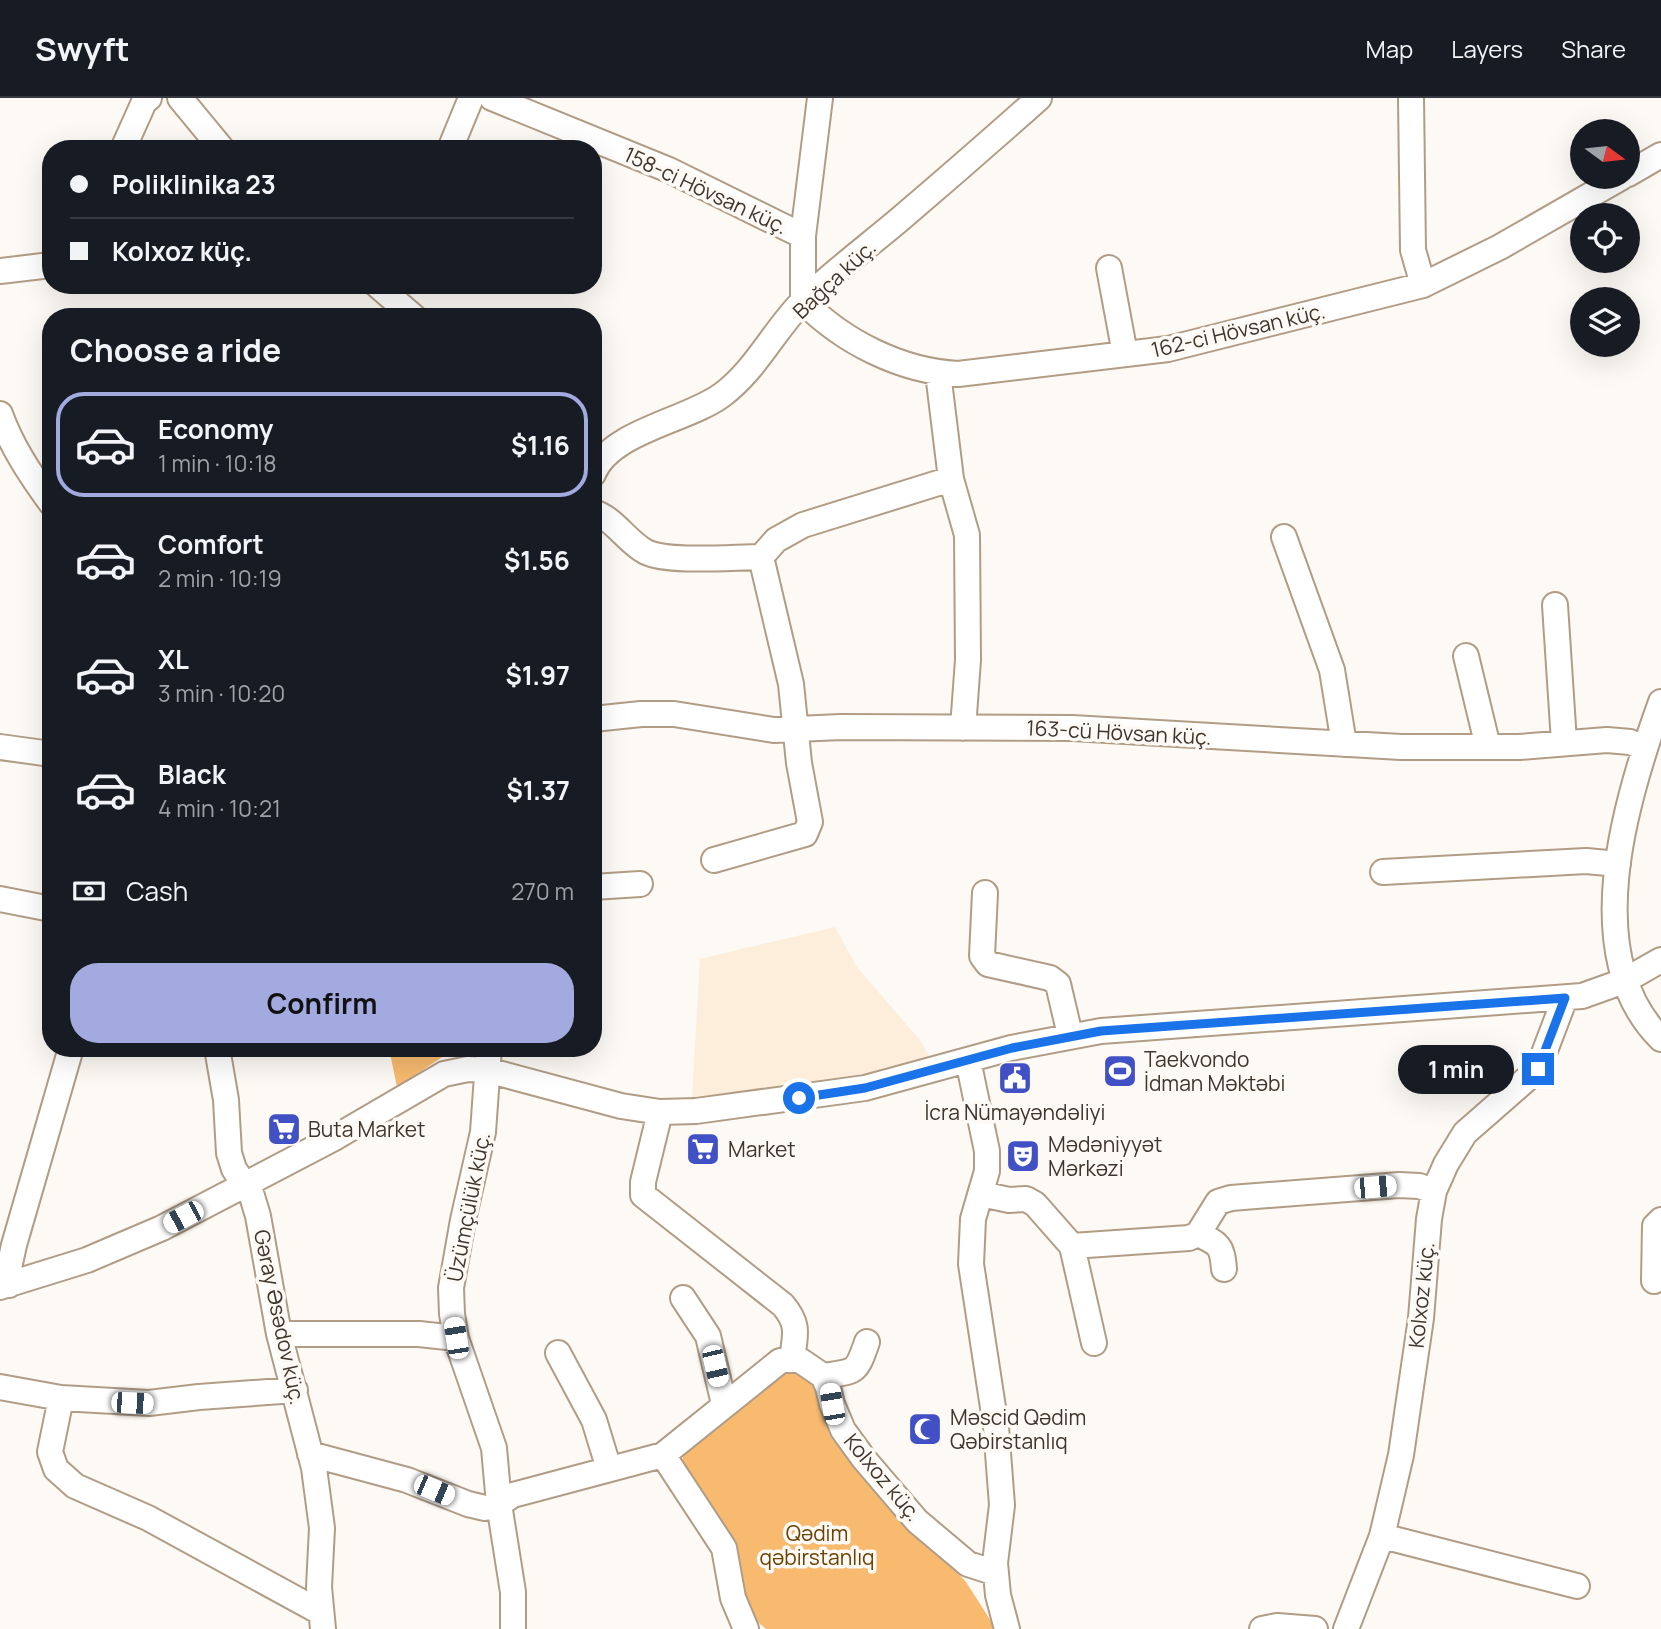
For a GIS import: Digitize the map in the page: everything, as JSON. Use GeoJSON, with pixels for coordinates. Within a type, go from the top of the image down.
{"type":"FeatureCollection","features":[{"type":"Feature","properties":{"kind":"street"},"geometry":{"type":"LineString","coordinates":[[127,140],[144,102],[149,98]]}},
{"type":"Feature","properties":{"kind":"street"},"geometry":{"type":"LineString","coordinates":[[180,98],[215,140]]}},
{"type":"Feature","properties":{"kind":"street"},"geometry":{"type":"LineString","coordinates":[[454,140],[471,98]]}},
{"type":"Feature","properties":{"kind":"street","name":"158-ci Hövsan küç."},"geometry":{"type":"LineString","coordinates":[[492,98],[595,140]]}},
{"type":"Feature","properties":{"kind":"street"},"geometry":{"type":"LineString","coordinates":[[803,301],[803,236],[820,98]]}},
{"type":"Feature","properties":{"kind":"street","name":"Bağça küç."},"geometry":{"type":"LineString","coordinates":[[602,461],[606,455],[637,434],[687,414],[722,395],[758,359],[803,301],[958,171],[1039,98]]}},
{"type":"Feature","properties":{"kind":"street"},"geometry":{"type":"LineString","coordinates":[[1411,98],[1413,250],[1423,285]]}},
{"type":"Feature","properties":{"kind":"street","name":"158-ci Hövsan küç."},"geometry":{"type":"LineString","coordinates":[[602,143],[669,170],[803,236]]}},
{"type":"Feature","properties":{"kind":"street"},"geometry":{"type":"LineString","coordinates":[[1640,167],[1661,155]]}},
{"type":"Feature","properties":{"kind":"street","name":"162-ci Hövsan küç."},"geometry":{"type":"LineString","coordinates":[[803,301],[824,323],[879,355],[938,373],[958,374],[1168,349],[1423,285],[1500,247],[1601,189]]}},
{"type":"Feature","properties":{"kind":"street"},"geometry":{"type":"LineString","coordinates":[[0,271],[42,266]]}},
{"type":"Feature","properties":{"kind":"street"},"geometry":{"type":"LineString","coordinates":[[1109,268],[1125,354]]}},
{"type":"Feature","properties":{"kind":"street"},"geometry":{"type":"LineString","coordinates":[[385,295],[402,308]]}},
{"type":"Feature","properties":{"kind":"street"},"geometry":{"type":"LineString","coordinates":[[938,373],[951,479],[967,534],[968,660],[963,727]]}},
{"type":"Feature","properties":{"kind":"street"},"geometry":{"type":"LineString","coordinates":[[0,414],[9,438],[42,490]]}},
{"type":"Feature","properties":{"kind":"street"},"geometry":{"type":"LineString","coordinates":[[761,557],[775,540],[803,525],[951,479]]}},
{"type":"Feature","properties":{"kind":"street"},"geometry":{"type":"LineString","coordinates":[[602,518],[631,543],[649,553],[666,557],[761,557]]}},
{"type":"Feature","properties":{"kind":"street"},"geometry":{"type":"LineString","coordinates":[[1284,537],[1332,670],[1344,744]]}},
{"type":"Feature","properties":{"kind":"street"},"geometry":{"type":"LineString","coordinates":[[714,860],[805,834],[810,822],[799,762],[791,684],[761,557]]}},
{"type":"Feature","properties":{"kind":"street"},"geometry":{"type":"LineString","coordinates":[[1555,605],[1564,743]]}},
{"type":"Feature","properties":{"kind":"street"},"geometry":{"type":"LineString","coordinates":[[1466,656],[1488,747]]}},
{"type":"Feature","properties":{"kind":"street"},"geometry":{"type":"LineString","coordinates":[[1661,702],[1644,748],[1618,864],[1615,930],[1624,981],[1650,1028],[1661,1039]]}},
{"type":"Feature","properties":{"kind":"street","name":"163-cü Hövsan küç."},"geometry":{"type":"LineString","coordinates":[[602,718],[674,714],[743,726],[796,730],[841,727],[1072,728],[1401,747],[1519,747],[1607,740],[1630,742],[1644,748]]}},
{"type":"Feature","properties":{"kind":"street"},"geometry":{"type":"LineString","coordinates":[[0,747],[42,753]]}},
{"type":"Feature","properties":{"kind":"street"},"geometry":{"type":"LineString","coordinates":[[1383,872],[1586,861],[1618,864]]}},
{"type":"Feature","properties":{"kind":"street"},"geometry":{"type":"LineString","coordinates":[[602,886],[640,884]]}},
{"type":"Feature","properties":{"kind":"street"},"geometry":{"type":"LineString","coordinates":[[985,892],[982,956],[988,964],[1051,978],[1058,985],[1070,1035]]}},
{"type":"Feature","properties":{"kind":"street"},"geometry":{"type":"LineString","coordinates":[[0,900],[42,907]]}},
{"type":"Feature","properties":{"kind":"street"},"geometry":{"type":"LineString","coordinates":[[4,1286],[87,1260],[162,1228],[336,1137],[444,1074],[467,1069],[488,1059],[621,1106],[660,1112],[726,1108],[865,1088],[1070,1035],[1582,996],[1624,981],[1661,960]]}},
{"type":"Feature","properties":{"kind":"street","name":"Kolxoz küç."},"geometry":{"type":"LineString","coordinates":[[1346,1629],[1382,1536],[1401,1455],[1434,1191],[1446,1164],[1465,1133],[1538,1069],[1565,998]]}},
{"type":"Feature","properties":{"kind":"street"},"geometry":{"type":"LineString","coordinates":[[4,1286],[68,1057]]}},
{"type":"Feature","properties":{"kind":"street","name":"Gəray Əsədov küç."},"geometry":{"type":"LineString","coordinates":[[219,1057],[226,1100],[229,1153],[234,1169],[252,1196],[258,1216],[279,1334],[310,1454],[321,1528],[317,1624]]}},
{"type":"Feature","properties":{"kind":"street","name":"Üzümçülük küç."},"geometry":{"type":"LineString","coordinates":[[488,1059],[483,1132],[451,1288],[456,1338],[494,1448],[499,1504],[513,1592],[513,1629]]}},
{"type":"Feature","properties":{"kind":"street"},"geometry":{"type":"LineString","coordinates":[[968,1060],[987,1151],[987,1171],[973,1219],[971,1264],[996,1427],[1002,1513],[996,1573],[998,1595],[1007,1629]]}},
{"type":"Feature","properties":{"kind":"street"},"geometry":{"type":"LineString","coordinates":[[660,1112],[643,1182],[643,1195],[783,1306],[794,1318],[796,1330],[792,1359]]}},
{"type":"Feature","properties":{"kind":"street"},"geometry":{"type":"LineString","coordinates":[[1072,1247],[1189,1238],[1198,1234],[1218,1202],[1231,1198],[1399,1185],[1419,1186],[1434,1191]]}},
{"type":"Feature","properties":{"kind":"street"},"geometry":{"type":"LineString","coordinates":[[981,1194],[1009,1200],[1026,1199],[1035,1204],[1072,1247],[1094,1343]]}},
{"type":"Feature","properties":{"kind":"street"},"geometry":{"type":"LineString","coordinates":[[1654,1281],[1655,1226],[1661,1220]]}},
{"type":"Feature","properties":{"kind":"street"},"geometry":{"type":"LineString","coordinates":[[1198,1234],[1218,1244],[1223,1252],[1224,1269]]}},
{"type":"Feature","properties":{"kind":"street"},"geometry":{"type":"LineString","coordinates":[[682,1298],[708,1335],[724,1404]]}},
{"type":"Feature","properties":{"kind":"street"},"geometry":{"type":"LineString","coordinates":[[279,1334],[419,1334],[456,1338]]}},
{"type":"Feature","properties":{"kind":"street"},"geometry":{"type":"LineString","coordinates":[[310,1454],[407,1480],[485,1508],[499,1504],[513,1495],[663,1455],[780,1361],[801,1361],[823,1376],[847,1372],[859,1366],[867,1342]]}},
{"type":"Feature","properties":{"kind":"street"},"geometry":{"type":"LineString","coordinates":[[558,1353],[594,1420],[610,1469]]}},
{"type":"Feature","properties":{"kind":"street","name":"Kolxoz küç."},"geometry":{"type":"LineString","coordinates":[[823,1376],[843,1430],[917,1521],[968,1564],[996,1573]]}},
{"type":"Feature","properties":{"kind":"street"},"geometry":{"type":"LineString","coordinates":[[0,1387],[61,1398],[149,1404],[295,1390]]}},
{"type":"Feature","properties":{"kind":"street"},"geometry":{"type":"LineString","coordinates":[[61,1398],[50,1452],[56,1469],[75,1486],[148,1518],[317,1624]]}},
{"type":"Feature","properties":{"kind":"street"},"geometry":{"type":"LineString","coordinates":[[663,1455],[724,1548],[733,1598],[746,1629]]}},
{"type":"Feature","properties":{"kind":"street"},"geometry":{"type":"LineString","coordinates":[[1382,1536],[1577,1586]]}},
{"type":"Feature","properties":{"kind":"street"},"geometry":{"type":"LineString","coordinates":[[1262,1629],[1277,1626],[1315,1629]]}},
{"type":"Feature","properties":{"kind":"shaded area"},"geometry":{"type":"Polygon","coordinates":[[[835,927],[856,966],[919,1039],[930,1057],[857,1076],[692,1100],[700,959],[835,927]]]}},
{"type":"Feature","properties":{"kind":"green space"},"geometry":{"type":"Polygon","coordinates":[[[391,1057],[442,1057],[397,1087],[391,1057]]]}},
{"type":"Feature","properties":{"kind":"green space","name":"Qədim qəbirstanlıq"},"geometry":{"type":"Polygon","coordinates":[[[788,1370],[797,1370],[818,1383],[825,1424],[832,1439],[966,1582],[996,1629],[766,1629],[755,1620],[680,1465],[686,1450],[788,1370]]]}},
{"type":"Feature","properties":{"kind":"place","name":"Taekvondo İdman Məktəbi"},"geometry":{"type":"Point","coordinates":[1120,1071]}},
{"type":"Feature","properties":{"kind":"place","name":"İcra Nümayəndəliyi"},"geometry":{"type":"Point","coordinates":[1015,1078]}},
{"type":"Feature","properties":{"kind":"place","name":"Buta Market"},"geometry":{"type":"Point","coordinates":[284,1129]}},
{"type":"Feature","properties":{"kind":"place","name":"Market"},"geometry":{"type":"Point","coordinates":[703,1149]}},
{"type":"Feature","properties":{"kind":"place","name":"Mədəniyyət Mərkəzi"},"geometry":{"type":"Point","coordinates":[1023,1156]}},
{"type":"Feature","properties":{"kind":"place","name":"Məscid Qədim Qəbirstanlıq"},"geometry":{"type":"Point","coordinates":[925,1429]}},
{"type":"Feature","properties":{"kind":"route"},"geometry":{"type":"LineString","coordinates":[[799,1098],[865,1088],[1012,1048],[1101,1031],[1565,998],[1538,1069]]}}]}
